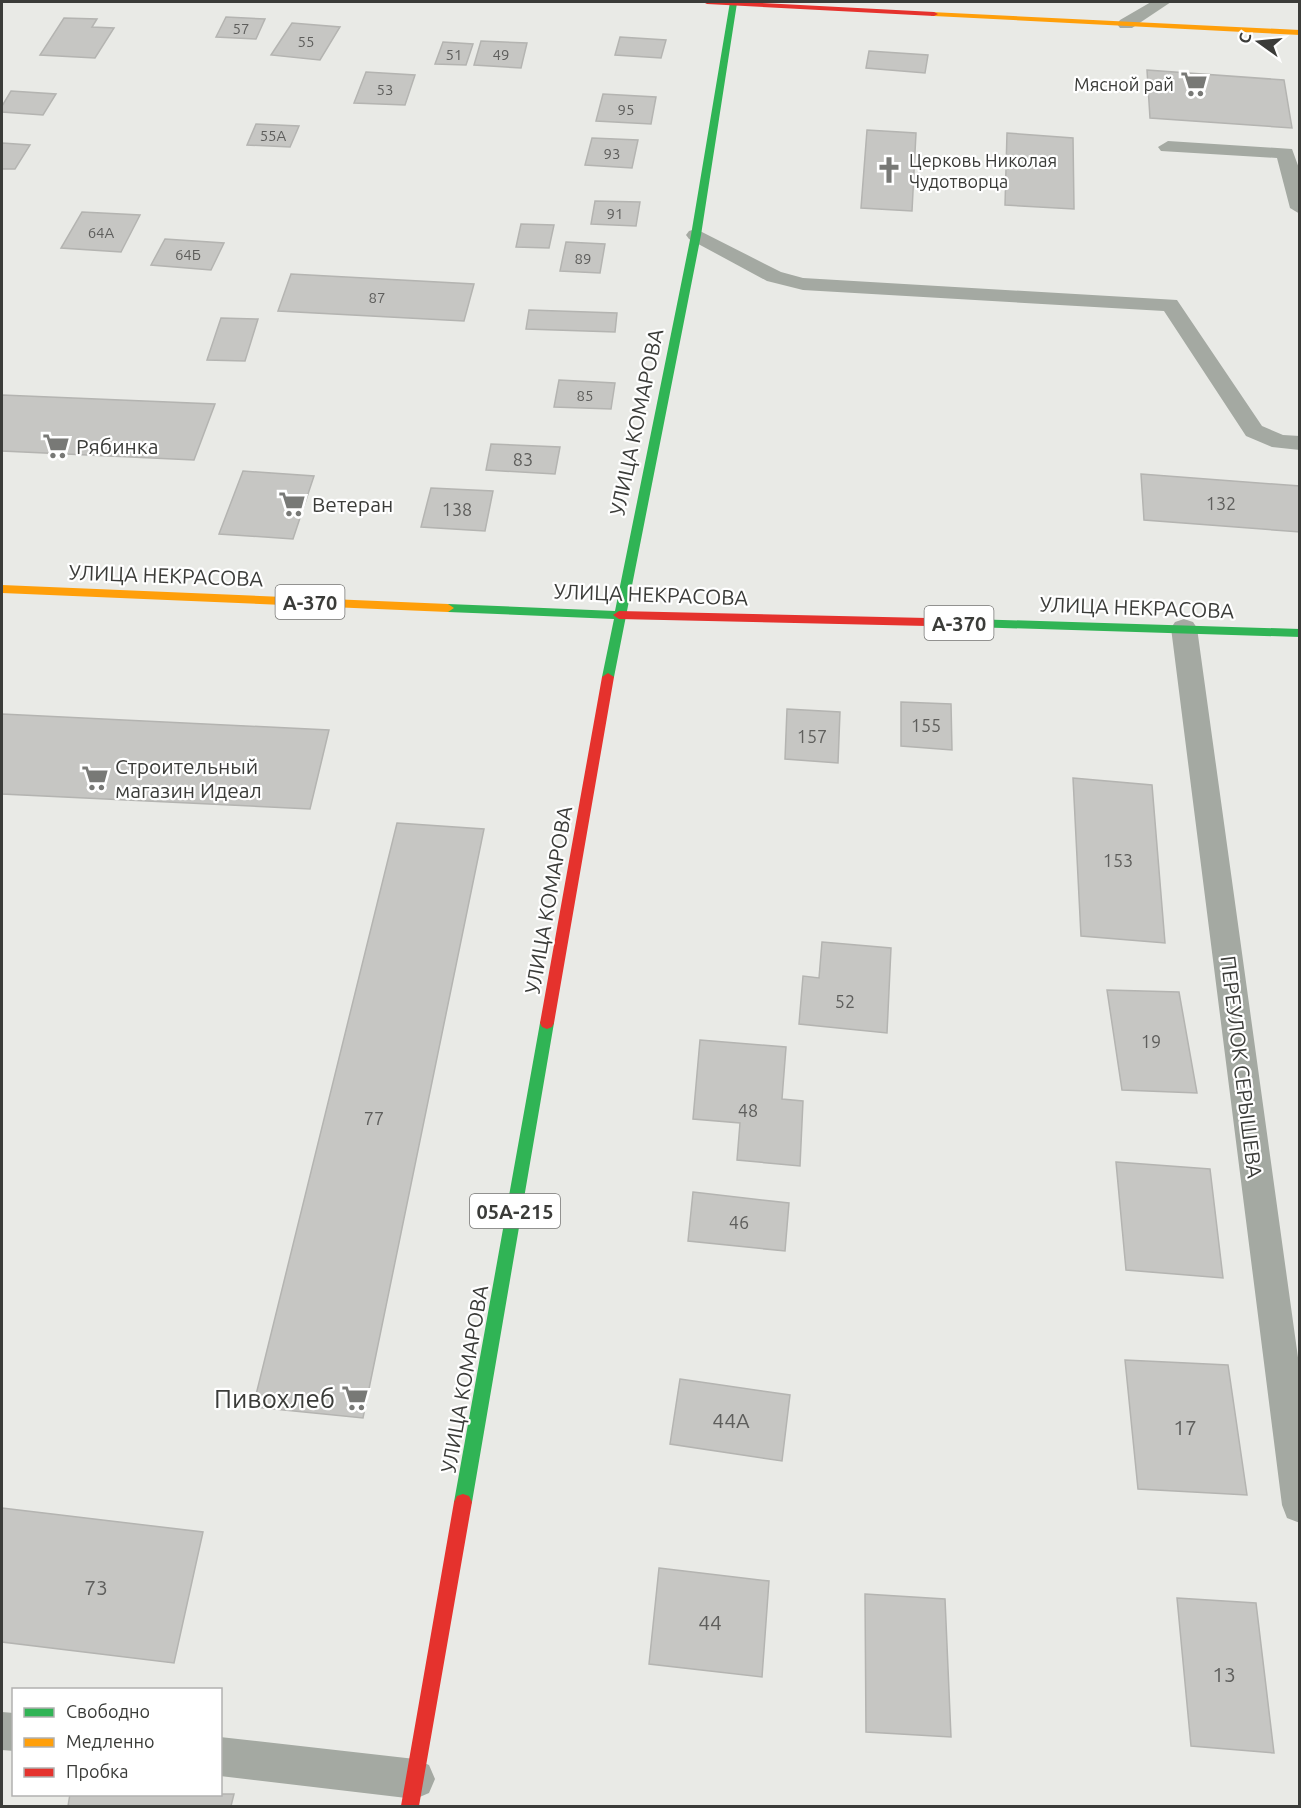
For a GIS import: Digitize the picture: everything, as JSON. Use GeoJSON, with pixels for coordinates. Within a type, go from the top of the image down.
{"type":"FeatureCollection","features":[{"type":"Feature","properties":{"kind":"main road"},"geometry":{"type":"LineString","coordinates":[[707,2],[1299,33]]}},
{"type":"Feature","properties":{"kind":"main road","name":"УЛИЦА КОМАРОВА"},"geometry":{"type":"LineString","coordinates":[[412,1793],[619,615],[696,235],[733,3]]}},
{"type":"Feature","properties":{"kind":"main road","name":"УЛИЦА НЕКРАСОВА"},"geometry":{"type":"LineString","coordinates":[[2,589],[619,615],[1184,628],[1299,633]]}},
{"type":"Feature","properties":{"kind":"lane"},"geometry":{"type":"LineString","coordinates":[[1126,24],[1162,2]]}},
{"type":"Feature","properties":{"kind":"lane"},"geometry":{"type":"LineString","coordinates":[[1168,147],[1292,153],[1299,208]]}},
{"type":"Feature","properties":{"kind":"lane"},"geometry":{"type":"LineString","coordinates":[[696,235],[774,277],[803,284],[1154,306],[1170,304],[1254,431],[1280,442],[1299,443]]}},
{"type":"Feature","properties":{"kind":"lane","name":"ПЕРЕУЛОК СЕРЫШЕВА"},"geometry":{"type":"LineString","coordinates":[[1184,628],[1299,1505]]}},
{"type":"Feature","properties":{"kind":"lane"},"geometry":{"type":"LineString","coordinates":[[222,1756],[412,1793]]}},
{"type":"Feature","properties":{"kind":"building"},"geometry":{"type":"Polygon","coordinates":[[[226,17],[265,19],[256,39],[216,37],[226,17]]]}},
{"type":"Feature","properties":{"kind":"building"},"geometry":{"type":"Polygon","coordinates":[[[64,18],[97,19],[92,27],[114,28],[95,58],[40,55],[64,18]]]}},
{"type":"Feature","properties":{"kind":"building"},"geometry":{"type":"Polygon","coordinates":[[[292,23],[340,27],[320,60],[271,55],[292,23]]]}},
{"type":"Feature","properties":{"kind":"building"},"geometry":{"type":"Polygon","coordinates":[[[620,37],[666,40],[661,58],[615,55],[620,37]]]}},
{"type":"Feature","properties":{"kind":"building"},"geometry":{"type":"Polygon","coordinates":[[[481,41],[527,43],[521,68],[474,65],[481,41]]]}},
{"type":"Feature","properties":{"kind":"building"},"geometry":{"type":"Polygon","coordinates":[[[443,42],[473,44],[466,65],[435,64],[443,42]]]}},
{"type":"Feature","properties":{"kind":"building"},"geometry":{"type":"Polygon","coordinates":[[[869,51],[928,55],[925,73],[866,68],[869,51]]]}},
{"type":"Feature","properties":{"kind":"building"},"geometry":{"type":"Polygon","coordinates":[[[1147,70],[1284,80],[1292,128],[1150,118],[1147,70]]]}},
{"type":"Feature","properties":{"kind":"building"},"geometry":{"type":"Polygon","coordinates":[[[366,72],[415,75],[405,105],[354,103],[366,72]]]}},
{"type":"Feature","properties":{"kind":"building"},"geometry":{"type":"Polygon","coordinates":[[[11,91],[56,94],[43,115],[2,112],[2,106],[11,91]]]}},
{"type":"Feature","properties":{"kind":"building"},"geometry":{"type":"Polygon","coordinates":[[[603,94],[656,97],[651,124],[596,121],[603,94]]]}},
{"type":"Feature","properties":{"kind":"building"},"geometry":{"type":"Polygon","coordinates":[[[256,124],[299,126],[290,147],[247,145],[256,124]]]}},
{"type":"Feature","properties":{"kind":"building","name":"Церковь Николая Чудотворца"},"geometry":{"type":"Polygon","coordinates":[[[867,130],[916,133],[912,211],[861,208],[867,130]]]}},
{"type":"Feature","properties":{"kind":"building"},"geometry":{"type":"Polygon","coordinates":[[[1007,133],[1073,138],[1074,209],[1005,205],[1007,133]]]}},
{"type":"Feature","properties":{"kind":"building"},"geometry":{"type":"Polygon","coordinates":[[[592,138],[638,140],[632,168],[585,165],[592,138]]]}},
{"type":"Feature","properties":{"kind":"building"},"geometry":{"type":"Polygon","coordinates":[[[2,143],[30,145],[15,169],[2,169],[2,143]]]}},
{"type":"Feature","properties":{"kind":"building"},"geometry":{"type":"Polygon","coordinates":[[[595,201],[640,202],[636,226],[591,224],[595,201]]]}},
{"type":"Feature","properties":{"kind":"building"},"geometry":{"type":"Polygon","coordinates":[[[82,212],[140,215],[121,252],[61,248],[82,212]]]}},
{"type":"Feature","properties":{"kind":"building"},"geometry":{"type":"Polygon","coordinates":[[[521,224],[554,225],[549,248],[516,247],[521,224]]]}},
{"type":"Feature","properties":{"kind":"building"},"geometry":{"type":"Polygon","coordinates":[[[165,239],[224,243],[211,270],[151,265],[165,239]]]}},
{"type":"Feature","properties":{"kind":"building"},"geometry":{"type":"Polygon","coordinates":[[[566,242],[605,244],[600,273],[560,271],[566,242]]]}},
{"type":"Feature","properties":{"kind":"building"},"geometry":{"type":"Polygon","coordinates":[[[291,274],[474,284],[464,321],[278,311],[291,274]]]}},
{"type":"Feature","properties":{"kind":"building"},"geometry":{"type":"Polygon","coordinates":[[[529,310],[617,313],[615,332],[526,329],[529,310]]]}},
{"type":"Feature","properties":{"kind":"building"},"geometry":{"type":"Polygon","coordinates":[[[221,318],[258,319],[245,361],[207,360],[221,318]]]}},
{"type":"Feature","properties":{"kind":"building"},"geometry":{"type":"Polygon","coordinates":[[[559,380],[615,383],[611,409],[554,407],[559,380]]]}},
{"type":"Feature","properties":{"kind":"building"},"geometry":{"type":"Polygon","coordinates":[[[2,395],[215,404],[194,460],[2,451],[2,395]]]}},
{"type":"Feature","properties":{"kind":"building"},"geometry":{"type":"Polygon","coordinates":[[[491,444],[560,447],[555,474],[486,470],[491,444]]]}},
{"type":"Feature","properties":{"kind":"building"},"geometry":{"type":"Polygon","coordinates":[[[243,471],[314,476],[293,539],[219,534],[243,471]]]}},
{"type":"Feature","properties":{"kind":"building"},"geometry":{"type":"Polygon","coordinates":[[[1141,474],[1300,486],[1300,532],[1144,520],[1141,474]]]}},
{"type":"Feature","properties":{"kind":"building"},"geometry":{"type":"Polygon","coordinates":[[[431,488],[493,491],[485,531],[421,527],[431,488]]]}},
{"type":"Feature","properties":{"kind":"building"},"geometry":{"type":"Polygon","coordinates":[[[901,702],[951,704],[952,750],[901,746],[901,702]]]}},
{"type":"Feature","properties":{"kind":"building"},"geometry":{"type":"Polygon","coordinates":[[[787,709],[840,712],[838,763],[785,759],[787,709]]]}},
{"type":"Feature","properties":{"kind":"building"},"geometry":{"type":"Polygon","coordinates":[[[2,714],[329,730],[310,809],[2,794],[2,714]]]}},
{"type":"Feature","properties":{"kind":"building"},"geometry":{"type":"Polygon","coordinates":[[[1073,778],[1152,785],[1165,943],[1081,936],[1073,778]]]}},
{"type":"Feature","properties":{"kind":"building"},"geometry":{"type":"Polygon","coordinates":[[[397,823],[484,829],[363,1418],[253,1407],[397,823]]]}},
{"type":"Feature","properties":{"kind":"building"},"geometry":{"type":"Polygon","coordinates":[[[822,942],[891,948],[887,1033],[799,1024],[803,976],[819,978],[822,942]]]}},
{"type":"Feature","properties":{"kind":"building"},"geometry":{"type":"Polygon","coordinates":[[[1107,990],[1179,992],[1197,1093],[1122,1090],[1107,990]]]}},
{"type":"Feature","properties":{"kind":"building"},"geometry":{"type":"Polygon","coordinates":[[[700,1040],[786,1047],[782,1099],[803,1101],[800,1166],[737,1160],[740,1123],[693,1119],[700,1040]]]}},
{"type":"Feature","properties":{"kind":"building"},"geometry":{"type":"Polygon","coordinates":[[[1116,1162],[1210,1169],[1223,1278],[1126,1270],[1116,1162]]]}},
{"type":"Feature","properties":{"kind":"building"},"geometry":{"type":"Polygon","coordinates":[[[693,1192],[789,1203],[785,1251],[688,1241],[693,1192]]]}},
{"type":"Feature","properties":{"kind":"building"},"geometry":{"type":"Polygon","coordinates":[[[1125,1360],[1228,1365],[1247,1495],[1138,1489],[1125,1360]]]}},
{"type":"Feature","properties":{"kind":"building"},"geometry":{"type":"Polygon","coordinates":[[[680,1379],[790,1395],[782,1461],[670,1444],[680,1379]]]}},
{"type":"Feature","properties":{"kind":"building"},"geometry":{"type":"Polygon","coordinates":[[[2,1508],[203,1532],[174,1663],[2,1642],[2,1508]]]}},
{"type":"Feature","properties":{"kind":"building"},"geometry":{"type":"Polygon","coordinates":[[[659,1568],[769,1581],[762,1677],[649,1664],[659,1568]]]}},
{"type":"Feature","properties":{"kind":"building"},"geometry":{"type":"Polygon","coordinates":[[[865,1594],[945,1599],[951,1737],[866,1732],[865,1594]]]}},
{"type":"Feature","properties":{"kind":"building"},"geometry":{"type":"Polygon","coordinates":[[[1177,1598],[1256,1603],[1274,1753],[1191,1746],[1177,1598]]]}},
{"type":"Feature","properties":{"kind":"building"},"geometry":{"type":"Polygon","coordinates":[[[222,1794],[234,1794],[231,1806],[68,1806],[70,1796],[222,1796],[222,1794]]]}},
{"type":"Feature","properties":{"kind":"traffic: fast"},"geometry":{"type":"LineString","coordinates":[[608,677],[696,235],[733,3]]}},
{"type":"Feature","properties":{"kind":"traffic: fast"},"geometry":{"type":"LineString","coordinates":[[448,608],[619,615]]}},
{"type":"Feature","properties":{"kind":"traffic: fast"},"geometry":{"type":"LineString","coordinates":[[971,623],[1300,633]]}},
{"type":"Feature","properties":{"kind":"traffic: fast"},"geometry":{"type":"LineString","coordinates":[[463,1502],[547,1023]]}},
{"type":"Feature","properties":{"kind":"traffic: slow"},"geometry":{"type":"LineString","coordinates":[[934,14],[1300,33]]}},
{"type":"Feature","properties":{"kind":"traffic: slow"},"geometry":{"type":"LineString","coordinates":[[2,589],[448,608]]}},
{"type":"Feature","properties":{"kind":"traffic: jam"},"geometry":{"type":"LineString","coordinates":[[707,2],[934,14]]}},
{"type":"Feature","properties":{"kind":"traffic: jam"},"geometry":{"type":"LineString","coordinates":[[619,615],[971,623]]}},
{"type":"Feature","properties":{"kind":"traffic: jam"},"geometry":{"type":"LineString","coordinates":[[547,1023],[608,677]]}},
{"type":"Feature","properties":{"kind":"traffic: jam"},"geometry":{"type":"LineString","coordinates":[[410,1806],[463,1502]]}},
{"type":"Feature","properties":{"kind":"place","name":"Мясной рай"},"geometry":{"type":"Point","coordinates":[1194,84]}},
{"type":"Feature","properties":{"kind":"place","name":"Церковь Николая Чудотворца"},"geometry":{"type":"Point","coordinates":[889,170]}},
{"type":"Feature","properties":{"kind":"place","name":"Рябинка"},"geometry":{"type":"Point","coordinates":[56,446]}},
{"type":"Feature","properties":{"kind":"place","name":"Ветеран"},"geometry":{"type":"Point","coordinates":[292,504]}},
{"type":"Feature","properties":{"kind":"place","name":"Строительный магазин Идеал"},"geometry":{"type":"Point","coordinates":[95,778]}},
{"type":"Feature","properties":{"kind":"place","name":"Пивохлеб"},"geometry":{"type":"Point","coordinates":[355,1398]}}]}
